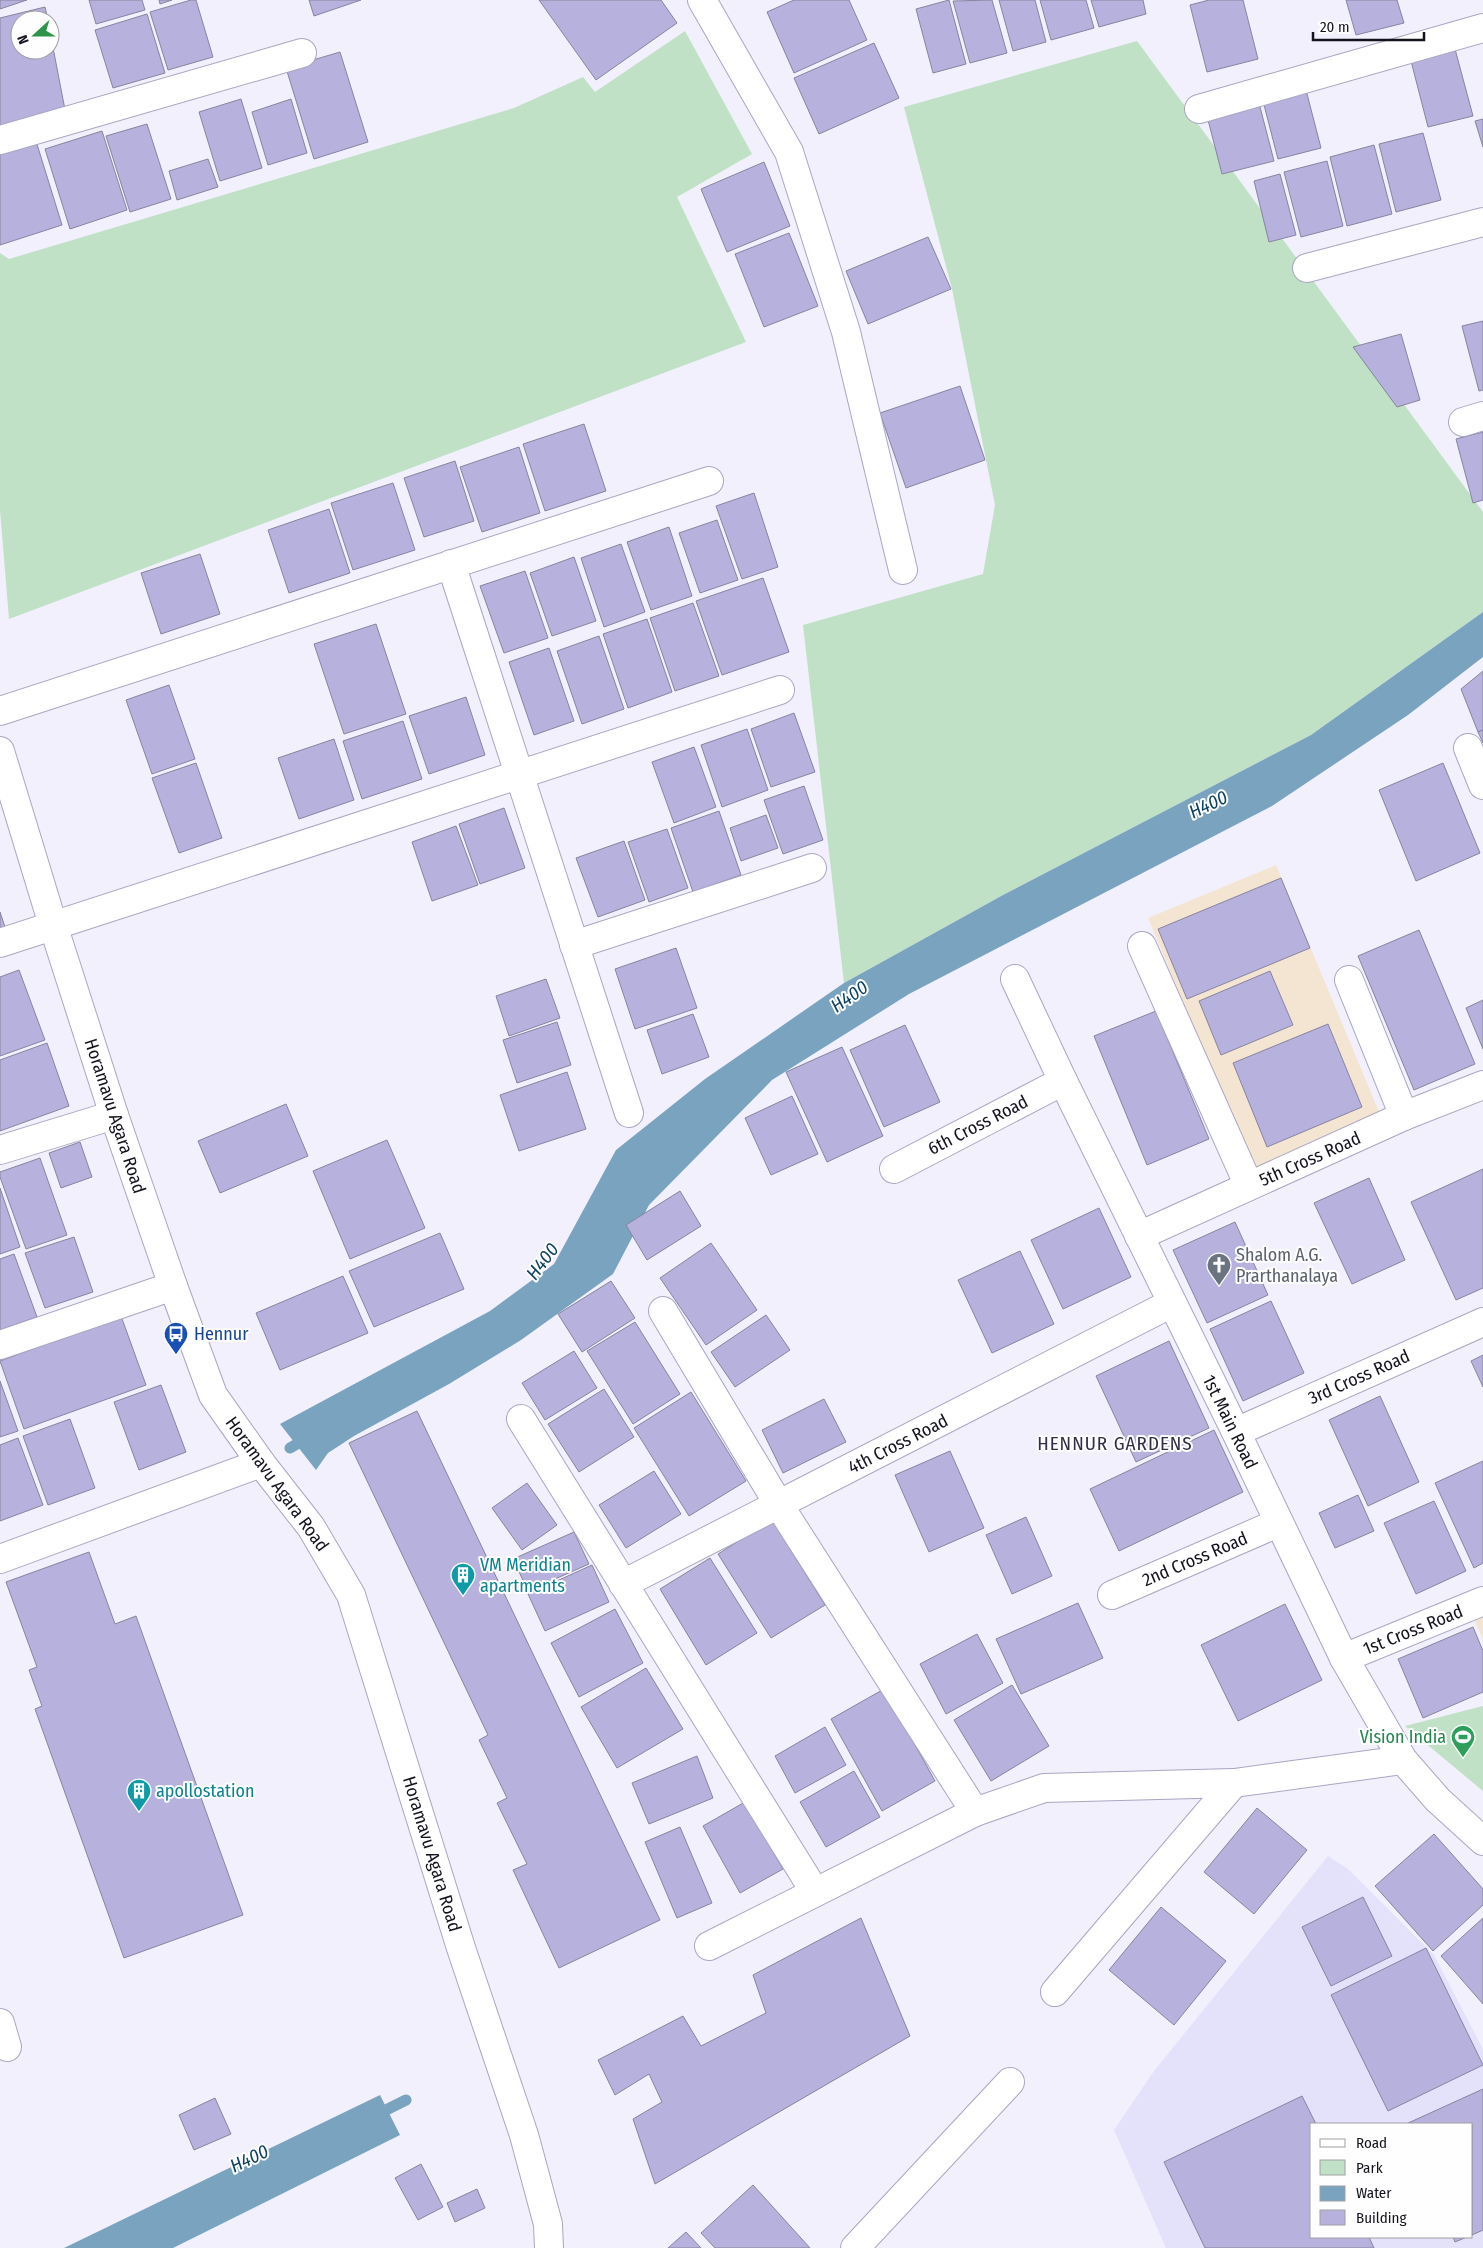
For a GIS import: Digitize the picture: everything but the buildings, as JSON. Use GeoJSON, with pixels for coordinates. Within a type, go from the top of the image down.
{"type":"FeatureCollection","features":[{"type":"Feature","properties":{"kind":"street"},"geometry":{"type":"LineString","coordinates":[[706,1],[790,152],[846,332],[903,570]]}},
{"type":"Feature","properties":{"kind":"street"},"geometry":{"type":"LineString","coordinates":[[1199,109],[1483,28]]}},
{"type":"Feature","properties":{"kind":"street"},"geometry":{"type":"LineString","coordinates":[[0,140],[302,53]]}},
{"type":"Feature","properties":{"kind":"street"},"geometry":{"type":"LineString","coordinates":[[1307,268],[1483,222]]}},
{"type":"Feature","properties":{"kind":"street"},"geometry":{"type":"LineString","coordinates":[[0,711],[709,481]]}},
{"type":"Feature","properties":{"kind":"street"},"geometry":{"type":"LineString","coordinates":[[451,564],[629,1113]]}},
{"type":"Feature","properties":{"kind":"street"},"geometry":{"type":"LineString","coordinates":[[0,942],[780,690]]}},
{"type":"Feature","properties":{"kind":"street"},"geometry":{"type":"LineString","coordinates":[[1468,748],[1483,786]]}},
{"type":"Feature","properties":{"kind":"street","name":"Horamavu Agara Road"},"geometry":{"type":"LineString","coordinates":[[2,764],[26,834],[114,1115],[213,1395],[261,1463],[311,1527],[351,1595],[461,1948],[524,2135],[548,2224],[549,2248]]}},
{"type":"Feature","properties":{"kind":"street"},"geometry":{"type":"LineString","coordinates":[[574,945],[812,868]]}},
{"type":"Feature","properties":{"kind":"street"},"geometry":{"type":"LineString","coordinates":[[1142,946],[1250,1186]]}},
{"type":"Feature","properties":{"kind":"street","name":"1st Main Road"},"geometry":{"type":"LineString","coordinates":[[1015,979],[1344,1658],[1403,1760],[1438,1800],[1483,1841]]}},
{"type":"Feature","properties":{"kind":"street"},"geometry":{"type":"LineString","coordinates":[[1349,980],[1404,1116]]}},
{"type":"Feature","properties":{"kind":"street","name":"6th Cross Road"},"geometry":{"type":"LineString","coordinates":[[894,1169],[1063,1081]]}},
{"type":"Feature","properties":{"kind":"street","name":"5th Cross Road"},"geometry":{"type":"LineString","coordinates":[[1139,1236],[1404,1116],[1483,1084]]}},
{"type":"Feature","properties":{"kind":"street"},"geometry":{"type":"LineString","coordinates":[[0,1150],[114,1115]]}},
{"type":"Feature","properties":{"kind":"street"},"geometry":{"type":"LineString","coordinates":[[0,1345],[173,1286]]}},
{"type":"Feature","properties":{"kind":"street","name":"4th Cross Road"},"geometry":{"type":"LineString","coordinates":[[623,1584],[1172,1303]]}},
{"type":"Feature","properties":{"kind":"street"},"geometry":{"type":"LineString","coordinates":[[663,1312],[779,1505],[975,1812]]}},
{"type":"Feature","properties":{"kind":"street","name":"3rd Cross Road"},"geometry":{"type":"LineString","coordinates":[[1236,1432],[1483,1322]]}},
{"type":"Feature","properties":{"kind":"street"},"geometry":{"type":"LineString","coordinates":[[521,1419],[815,1892]]}},
{"type":"Feature","properties":{"kind":"street"},"geometry":{"type":"LineString","coordinates":[[0,1559],[261,1463]]}},
{"type":"Feature","properties":{"kind":"street","name":"2nd Cross Road"},"geometry":{"type":"LineString","coordinates":[[1112,1595],[1278,1523]]}},
{"type":"Feature","properties":{"kind":"street","name":"1st Cross Road"},"geometry":{"type":"LineString","coordinates":[[1344,1658],[1483,1602]]}},
{"type":"Feature","properties":{"kind":"street"},"geometry":{"type":"LineString","coordinates":[[709,1946],[975,1812],[1044,1788],[1234,1783],[1403,1760]]}},
{"type":"Feature","properties":{"kind":"street"},"geometry":{"type":"LineString","coordinates":[[1055,1992],[1234,1783]]}},
{"type":"Feature","properties":{"kind":"street"},"geometry":{"type":"LineString","coordinates":[[855,2248],[1010,2082]]}},
{"type":"Feature","properties":{"kind":"shaded area"},"geometry":{"type":"Polygon","coordinates":[[[1276,865],[1380,1114],[1252,1168],[1148,918],[1276,865]]]}},
{"type":"Feature","properties":{"kind":"shaded area"},"geometry":{"type":"Polygon","coordinates":[[[1483,1615],[1483,1640],[1474,1619],[1483,1615]]]}},
{"type":"Feature","properties":{"kind":"shaded area"},"geometry":{"type":"Polygon","coordinates":[[[1328,1856],[1348,1869],[1434,1955],[1483,2049],[1483,2248],[1166,2248],[1114,2130],[1154,2071],[1328,1856]]]}},
{"type":"Feature","properties":{"kind":"green space"},"geometry":{"type":"Polygon","coordinates":[[[685,31],[752,154],[677,197],[746,342],[9,619],[0,510],[0,253],[9,259],[514,108],[583,77],[595,92],[685,31]]]}},
{"type":"Feature","properties":{"kind":"green space"},"geometry":{"type":"Polygon","coordinates":[[[1137,41],[1483,512],[1483,612],[1311,735],[1003,895],[844,983],[803,625],[983,574],[995,505],[952,289],[904,107],[1137,41]]]}},
{"type":"Feature","properties":{"kind":"green space","name":"Vision India"},"geometry":{"type":"Polygon","coordinates":[[[1483,1706],[1483,1791],[1405,1726],[1483,1706]]]}},
{"type":"Feature","properties":{"kind":"water"},"geometry":{"type":"Polygon","coordinates":[[[1483,612],[1483,657],[1408,715],[1272,806],[909,994],[772,1080],[649,1205],[613,1274],[521,1340],[449,1384],[354,1436],[328,1453],[316,1470],[280,1424],[490,1311],[554,1264],[616,1150],[705,1079],[844,983],[1003,895],[1311,735],[1483,612]]]}},
{"type":"Feature","properties":{"kind":"water"},"geometry":{"type":"Polygon","coordinates":[[[380,2095],[400,2135],[173,2248],[64,2248],[380,2095]]]}},
{"type":"Feature","properties":{"kind":"waterway","name":"H400"},"geometry":{"type":"LineString","coordinates":[[290,1448],[309,1437]]}},
{"type":"Feature","properties":{"kind":"waterway","name":"H400"},"geometry":{"type":"LineString","coordinates":[[374,2116],[406,2100]]}},
{"type":"Feature","properties":{"kind":"place","name":"Shalom A.G. Prarthanalaya"},"geometry":{"type":"Point","coordinates":[1219,1286]}},
{"type":"Feature","properties":{"kind":"place","name":"Hennur"},"geometry":{"type":"Point","coordinates":[176,1355]}},
{"type":"Feature","properties":{"kind":"place","name":"VM Meridian apartments"},"geometry":{"type":"Point","coordinates":[463,1596]}},
{"type":"Feature","properties":{"kind":"place","name":"Vision India"},"geometry":{"type":"Point","coordinates":[1463,1758]}},
{"type":"Feature","properties":{"kind":"place","name":"apollostation"},"geometry":{"type":"Point","coordinates":[139,1812]}},
{"type":"Feature","properties":{"kind":"district","name":"HENNUR GARDENS"},"geometry":{"type":"Point","coordinates":[1115,1443]}}]}
